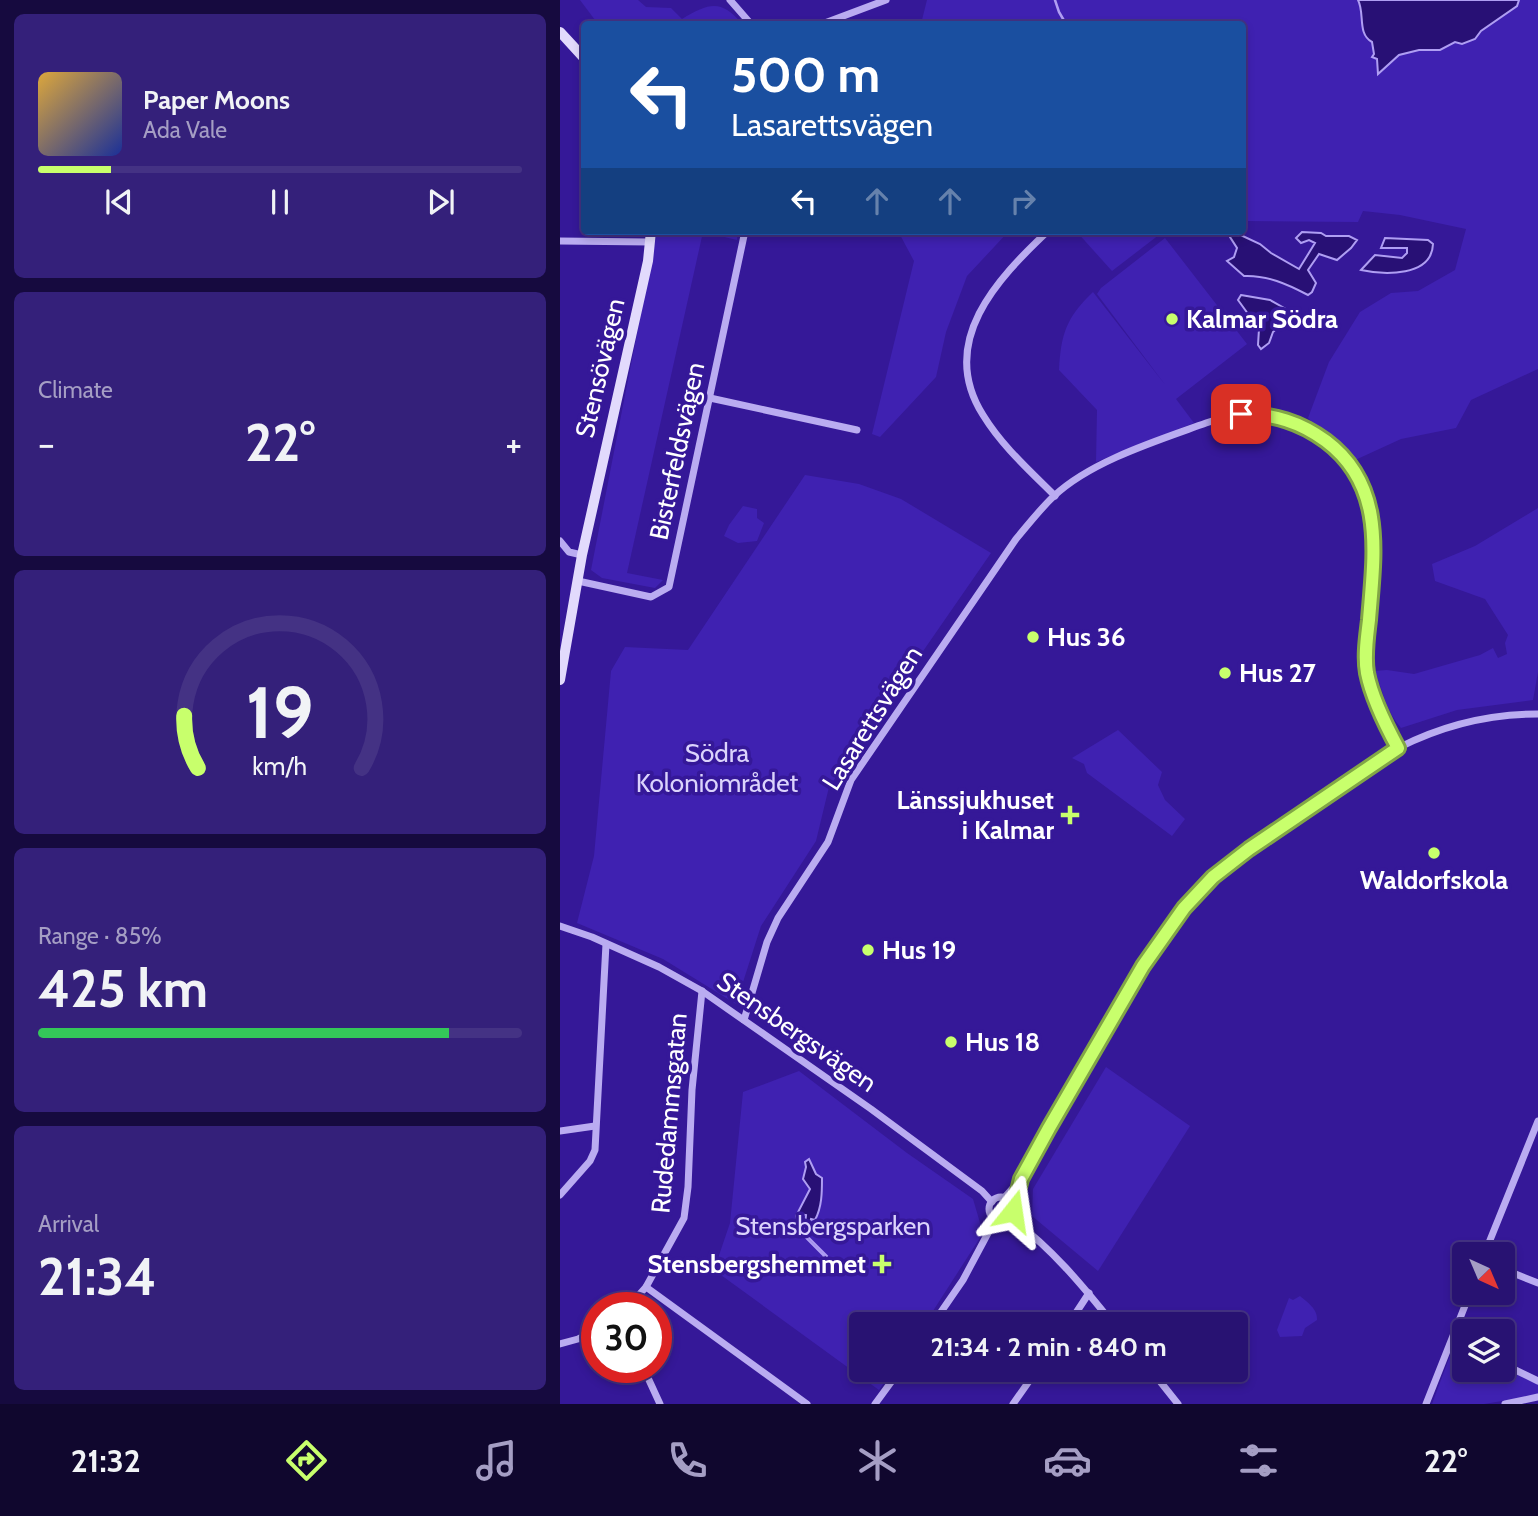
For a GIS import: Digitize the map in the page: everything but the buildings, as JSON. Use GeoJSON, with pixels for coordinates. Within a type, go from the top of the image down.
{"type":"FeatureCollection","features":[{"type":"Feature","properties":{"kind":"street"},"geometry":{"type":"LineString","coordinates":[[730,0],[748,21]]}},
{"type":"Feature","properties":{"kind":"street"},"geometry":{"type":"LineString","coordinates":[[830,21],[886,0]]}},
{"type":"Feature","properties":{"kind":"street"},"geometry":{"type":"LineString","coordinates":[[560,33],[581,55]]}},
{"type":"Feature","properties":{"kind":"street","name":"Bisterfeldsvägen"},"geometry":{"type":"LineString","coordinates":[[578,581],[651,597],[668,587],[744,235]]}},
{"type":"Feature","properties":{"kind":"street"},"geometry":{"type":"LineString","coordinates":[[1044,235],[988,295],[972,327],[967,356],[968,382],[982,414],[1005,446],[1055,496]]}},
{"type":"Feature","properties":{"kind":"street"},"geometry":{"type":"LineString","coordinates":[[560,241],[651,236]]}},
{"type":"Feature","properties":{"kind":"street","name":"Stensövägen"},"geometry":{"type":"LineString","coordinates":[[560,680],[582,555],[651,236]]}},
{"type":"Feature","properties":{"kind":"street"},"geometry":{"type":"LineString","coordinates":[[710,398],[857,430]]}},
{"type":"Feature","properties":{"kind":"street","name":"Lasarettsvägen"},"geometry":{"type":"LineString","coordinates":[[744,1020],[767,942],[778,918],[828,842],[851,780],[1016,539],[1055,496],[1084,474],[1125,455],[1221,418],[1264,414],[1303,426],[1336,449],[1352,468],[1371,508],[1374,525],[1367,674],[1376,701],[1398,748]]}},
{"type":"Feature","properties":{"kind":"street"},"geometry":{"type":"LineString","coordinates":[[560,541],[569,552],[582,555]]}},
{"type":"Feature","properties":{"kind":"street"},"geometry":{"type":"LineString","coordinates":[[1004,1198],[1021,1179],[1126,993],[1155,947],[1184,908],[1213,877],[1249,849],[1398,748],[1454,725],[1512,714],[1538,714]]}},
{"type":"Feature","properties":{"kind":"street","name":"Stensbergsvägen"},"geometry":{"type":"LineString","coordinates":[[560,926],[659,967],[702,991],[871,1109],[982,1191],[992,1202]]}},
{"type":"Feature","properties":{"kind":"street"},"geometry":{"type":"LineString","coordinates":[[560,1195],[590,1161],[595,1150],[606,944]]}},
{"type":"Feature","properties":{"kind":"street","name":"Rudedammsgatan"},"geometry":{"type":"LineString","coordinates":[[642,1292],[684,1218],[692,1090],[702,991]]}},
{"type":"Feature","properties":{"kind":"street"},"geometry":{"type":"LineString","coordinates":[[1489,1242],[1538,1121]]}},
{"type":"Feature","properties":{"kind":"street"},"geometry":{"type":"LineString","coordinates":[[560,1131],[595,1126]]}},
{"type":"Feature","properties":{"kind":"street"},"geometry":{"type":"LineString","coordinates":[[1012,1208],[1010,1202],[1004,1198],[997,1198],[992,1202],[989,1211],[995,1220],[1003,1221],[1009,1217],[1019,1190],[1021,1179]]}},
{"type":"Feature","properties":{"kind":"street"},"geometry":{"type":"LineString","coordinates":[[1009,1217],[1043,1245],[1104,1312]]}},
{"type":"Feature","properties":{"kind":"street"},"geometry":{"type":"LineString","coordinates":[[941,1312],[963,1280],[995,1220]]}},
{"type":"Feature","properties":{"kind":"street"},"geometry":{"type":"LineString","coordinates":[[1516,1274],[1538,1283]]}},
{"type":"Feature","properties":{"kind":"street"},"geometry":{"type":"LineString","coordinates":[[646,1287],[807,1404]]}},
{"type":"Feature","properties":{"kind":"street"},"geometry":{"type":"LineString","coordinates":[[1077,1312],[1089,1293]]}},
{"type":"Feature","properties":{"kind":"street"},"geometry":{"type":"LineString","coordinates":[[1426,1404],[1465,1306]]}},
{"type":"Feature","properties":{"kind":"street"},"geometry":{"type":"LineString","coordinates":[[560,1344],[581,1337]]}},
{"type":"Feature","properties":{"kind":"street"},"geometry":{"type":"LineString","coordinates":[[1515,1370],[1538,1381]]}},
{"type":"Feature","properties":{"kind":"street"},"geometry":{"type":"LineString","coordinates":[[875,1404],[891,1382]]}},
{"type":"Feature","properties":{"kind":"street"},"geometry":{"type":"LineString","coordinates":[[1013,1404],[1029,1382]]}},
{"type":"Feature","properties":{"kind":"street"},"geometry":{"type":"LineString","coordinates":[[1161,1382],[1178,1404]]}},
{"type":"Feature","properties":{"kind":"street"},"geometry":{"type":"LineString","coordinates":[[650,1383],[660,1404]]}},
{"type":"Feature","properties":{"kind":"street"},"geometry":{"type":"LineString","coordinates":[[1504,1404],[1538,1397]]}},
{"type":"Feature","properties":{"kind":"green space"},"geometry":{"type":"Polygon","coordinates":[[[580,0],[638,0],[646,7],[671,8],[682,19],[700,9],[715,6],[722,7],[739,21],[594,21],[580,0]]]}},
{"type":"Feature","properties":{"kind":"green space"},"geometry":{"type":"Polygon","coordinates":[[[927,0],[1358,0],[1362,7],[1361,21],[1372,42],[1379,73],[1399,55],[1419,49],[1440,50],[1455,42],[1462,44],[1475,39],[1487,26],[1517,6],[1519,0],[1538,0],[1538,369],[1471,400],[1456,428],[1401,439],[1353,461],[1308,418],[1329,362],[1360,312],[1391,293],[1418,291],[1455,270],[1466,229],[1400,215],[1363,211],[1358,222],[1246,221],[1246,21],[922,21],[927,0]]]}},
{"type":"Feature","properties":{"kind":"green space"},"geometry":{"type":"Polygon","coordinates":[[[656,235],[702,235],[627,573],[663,580],[655,588],[602,578],[591,570],[656,235]]]}},
{"type":"Feature","properties":{"kind":"green space"},"geometry":{"type":"Polygon","coordinates":[[[716,235],[738,235],[737,240],[716,235]]]}},
{"type":"Feature","properties":{"kind":"green space"},"geometry":{"type":"Polygon","coordinates":[[[900,235],[1005,235],[967,276],[946,332],[936,377],[880,437],[872,434],[914,261],[900,235]]]}},
{"type":"Feature","properties":{"kind":"green space"},"geometry":{"type":"Polygon","coordinates":[[[1080,235],[1159,235],[1112,271],[1080,235]]]}},
{"type":"Feature","properties":{"kind":"green space"},"geometry":{"type":"Polygon","coordinates":[[[1165,238],[1247,344],[1176,399],[1194,423],[1096,462],[1097,410],[1059,370],[1064,336],[1071,319],[1093,292],[1166,386],[1097,294],[1165,238]]]}},
{"type":"Feature","properties":{"kind":"green space","name":"Södra Koloniområdet"},"geometry":{"type":"Polygon","coordinates":[[[805,475],[859,484],[901,499],[991,553],[829,787],[816,841],[761,926],[736,1004],[663,959],[577,923],[594,856],[611,671],[625,647],[688,650],[805,475]]]}},
{"type":"Feature","properties":{"kind":"green space"},"geometry":{"type":"Polygon","coordinates":[[[743,506],[757,509],[757,518],[764,523],[757,541],[738,543],[724,536],[743,506]]]}},
{"type":"Feature","properties":{"kind":"green space"},"geometry":{"type":"Polygon","coordinates":[[[1538,508],[1538,672],[1533,700],[1457,710],[1401,728],[1388,708],[1375,671],[1414,674],[1480,655],[1493,648],[1498,658],[1507,654],[1505,643],[1508,635],[1485,599],[1435,581],[1432,564],[1475,546],[1538,508]]]}},
{"type":"Feature","properties":{"kind":"green space"},"geometry":{"type":"Polygon","coordinates":[[[1118,730],[1162,772],[1158,785],[1165,800],[1185,819],[1172,836],[1087,773],[1084,764],[1072,758],[1118,730]]]}},
{"type":"Feature","properties":{"kind":"green space"},"geometry":{"type":"Polygon","coordinates":[[[1106,1067],[1190,1126],[1098,1271],[1032,1216],[1033,1189],[1106,1067]]]}},
{"type":"Feature","properties":{"kind":"green space","name":"Stensbergsparken"},"geometry":{"type":"Polygon","coordinates":[[[799,1071],[973,1199],[983,1233],[932,1312],[849,1312],[849,1368],[714,1270],[730,1223],[743,1092],[799,1071]]]}},
{"type":"Feature","properties":{"kind":"green space"},"geometry":{"type":"Polygon","coordinates":[[[1300,1296],[1314,1309],[1317,1320],[1305,1328],[1302,1336],[1280,1337],[1277,1330],[1289,1298],[1293,1300],[1300,1296]]]}},
{"type":"Feature","properties":{"kind":"green space"},"geometry":{"type":"Polygon","coordinates":[[[1451,1353],[1452,1382],[1515,1382],[1515,1373],[1538,1382],[1538,1395],[1484,1404],[1432,1404],[1451,1353]]]}},
{"type":"Feature","properties":{"kind":"green space","name":"Stensbergsparken"},"geometry":{"type":"Polygon","coordinates":[[[868,1382],[885,1382],[879,1390],[868,1382]]]}},
{"type":"Feature","properties":{"kind":"shaded area"},"geometry":{"type":"Polygon","coordinates":[[[1358,0],[1519,0],[1517,6],[1481,31],[1475,39],[1462,44],[1455,42],[1440,50],[1419,50],[1399,55],[1378,74],[1377,59],[1372,57],[1372,42],[1364,34],[1358,0]]]}},
{"type":"Feature","properties":{"kind":"shaded area"},"geometry":{"type":"Polygon","coordinates":[[[1302,232],[1349,236],[1357,240],[1337,260],[1319,254],[1308,270],[1316,283],[1308,295],[1277,281],[1244,276],[1227,261],[1234,257],[1237,248],[1230,237],[1241,235],[1299,269],[1315,243],[1309,240],[1301,243],[1296,238],[1302,232]]]}},
{"type":"Feature","properties":{"kind":"shaded area"},"geometry":{"type":"Polygon","coordinates":[[[1385,238],[1428,240],[1433,244],[1431,255],[1425,263],[1405,271],[1382,273],[1361,270],[1375,255],[1402,258],[1407,253],[1407,248],[1381,248],[1385,238]]]}},
{"type":"Feature","properties":{"kind":"shaded area"},"geometry":{"type":"Polygon","coordinates":[[[1241,295],[1270,300],[1286,309],[1287,319],[1273,332],[1269,343],[1261,349],[1258,345],[1259,329],[1238,300],[1241,295]]]}},
{"type":"Feature","properties":{"kind":"shaded area"},"geometry":{"type":"Polygon","coordinates":[[[809,1159],[816,1174],[822,1178],[822,1189],[819,1210],[815,1220],[811,1219],[807,1236],[827,1256],[823,1264],[830,1266],[831,1274],[821,1273],[817,1268],[824,1256],[804,1236],[806,1215],[800,1214],[797,1219],[796,1216],[810,1189],[803,1179],[805,1162],[809,1159]]]}},
{"type":"Feature","properties":{"kind":"waterway"},"geometry":{"type":"LineString","coordinates":[[1055,0],[1064,21]]}},
{"type":"Feature","properties":{"kind":"place","name":"Kalmar Södra"},"geometry":{"type":"Point","coordinates":[1172,319]}},
{"type":"Feature","properties":{"kind":"place","name":"Hus 36"},"geometry":{"type":"Point","coordinates":[1033,637]}},
{"type":"Feature","properties":{"kind":"place","name":"Hus 27"},"geometry":{"type":"Point","coordinates":[1225,673]}},
{"type":"Feature","properties":{"kind":"place","name":"Länssjukhuset i Kalmar"},"geometry":{"type":"Point","coordinates":[1070,815]}},
{"type":"Feature","properties":{"kind":"place","name":"Waldorfskola"},"geometry":{"type":"Point","coordinates":[1434,853]}},
{"type":"Feature","properties":{"kind":"place","name":"Hus 19"},"geometry":{"type":"Point","coordinates":[868,950]}},
{"type":"Feature","properties":{"kind":"place","name":"Hus 18"},"geometry":{"type":"Point","coordinates":[951,1042]}},
{"type":"Feature","properties":{"kind":"place","name":"Stensbergshemmet"},"geometry":{"type":"Point","coordinates":[882,1264]}},
{"type":"Feature","properties":{"kind":"route"},"geometry":{"type":"LineString","coordinates":[[1013,1211],[1021,1179],[1049,1128],[1119,1005],[1155,947],[1184,908],[1213,877],[1249,849],[1398,748],[1376,701],[1367,674],[1374,525],[1363,488],[1352,468],[1336,449],[1303,426],[1264,414],[1241,414]]}}]}
